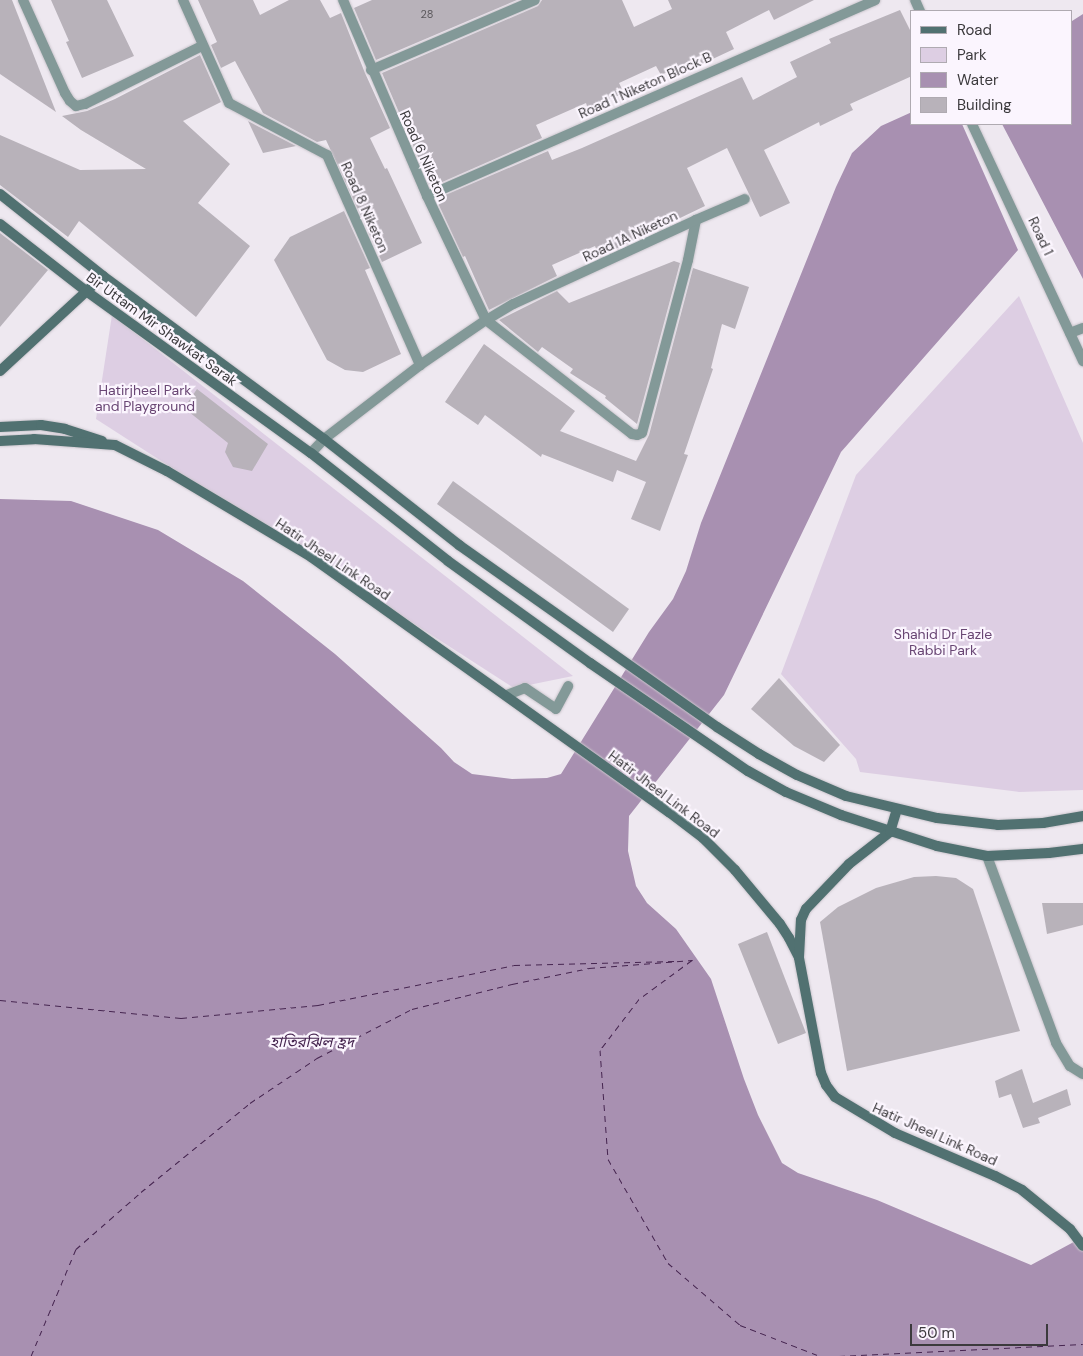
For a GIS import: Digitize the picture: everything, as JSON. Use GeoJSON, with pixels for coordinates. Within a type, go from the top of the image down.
{"type":"FeatureCollection","features":[{"type":"Feature","properties":{"kind":"main road"},"geometry":{"type":"LineString","coordinates":[[0,194],[103,276],[324,439],[459,545],[717,727],[797,775],[846,796],[937,818],[998,825],[1043,824],[1083,816]]}},
{"type":"Feature","properties":{"kind":"main road","name":"Bir Uttam Mir Shawkat Sarak"},"geometry":{"type":"LineString","coordinates":[[0,224],[86,291],[311,453],[448,561],[705,744],[786,792],[890,832],[937,846],[987,856],[1049,854],[1083,849]]}},
{"type":"Feature","properties":{"kind":"main road"},"geometry":{"type":"LineString","coordinates":[[0,371],[103,276]]}},
{"type":"Feature","properties":{"kind":"main road","name":"Hatir Jheel Link Road"},"geometry":{"type":"LineString","coordinates":[[0,427],[26,424],[65,429],[115,445],[174,476],[311,557],[669,812],[703,838],[735,870],[780,924],[799,958],[821,1073],[826,1086],[835,1098],[895,1133],[995,1176],[1022,1190],[1070,1229],[1083,1246]]}},
{"type":"Feature","properties":{"kind":"main road","name":"Hatir Jheel Link Road"},"geometry":{"type":"LineString","coordinates":[[0,441],[34,439],[115,445]]}},
{"type":"Feature","properties":{"kind":"main road"},"geometry":{"type":"LineString","coordinates":[[799,958],[801,920],[806,909],[849,864],[890,832],[897,809]]}},
{"type":"Feature","properties":{"kind":"street"},"geometry":{"type":"LineString","coordinates":[[23,0],[65,93],[76,106],[85,104],[202,46]]}},
{"type":"Feature","properties":{"kind":"street","name":"Road 8 Niketon"},"geometry":{"type":"LineString","coordinates":[[183,0],[228,102],[327,155],[420,365]]}},
{"type":"Feature","properties":{"kind":"street","name":"Road 6 Niketon"},"geometry":{"type":"LineString","coordinates":[[343,0],[427,196],[486,320]]}},
{"type":"Feature","properties":{"kind":"street"},"geometry":{"type":"LineString","coordinates":[[372,70],[535,0]]}},
{"type":"Feature","properties":{"kind":"street","name":"Road 1 Niketon Block B"},"geometry":{"type":"LineString","coordinates":[[427,196],[874,0]]}},
{"type":"Feature","properties":{"kind":"street","name":"Road 1"},"geometry":{"type":"LineString","coordinates":[[972,125],[1083,362]]}},
{"type":"Feature","properties":{"kind":"street"},"geometry":{"type":"LineString","coordinates":[[696,220],[745,199]]}},
{"type":"Feature","properties":{"kind":"street","name":"Road 1A Niketon"},"geometry":{"type":"LineString","coordinates":[[486,320],[632,434],[637,435],[642,432],[688,260],[696,220]]}},
{"type":"Feature","properties":{"kind":"street","name":"Road 1A Niketon"},"geometry":{"type":"LineString","coordinates":[[311,453],[324,439],[420,365],[486,320],[513,304],[696,220]]}},
{"type":"Feature","properties":{"kind":"street"},"geometry":{"type":"LineString","coordinates":[[1070,333],[1083,328]]}},
{"type":"Feature","properties":{"kind":"street"},"geometry":{"type":"LineString","coordinates":[[507,695],[525,688],[556,709],[568,686]]}},
{"type":"Feature","properties":{"kind":"street"},"geometry":{"type":"LineString","coordinates":[[987,856],[1056,1042],[1070,1066],[1083,1074]]}},
{"type":"Feature","properties":{"kind":"green space","name":"Shahid Dr Fazle Rabbi Park"},"geometry":{"type":"Polygon","coordinates":[[[1019,296],[1083,443],[1083,790],[1019,792],[860,772],[856,759],[781,674],[856,475],[1019,296]]]}},
{"type":"Feature","properties":{"kind":"green space","name":"Hatirjheel Park and Playground"},"geometry":{"type":"Polygon","coordinates":[[[112,315],[573,676],[514,688],[96,419],[112,315]]]}},
{"type":"Feature","properties":{"kind":"water"},"geometry":{"type":"Polygon","coordinates":[[[1083,14],[1083,279],[1003,125],[1073,125],[1073,20],[1083,14]]]}},
{"type":"Feature","properties":{"kind":"water","name":"হাতিরঝিল হ্রদ"},"geometry":{"type":"Polygon","coordinates":[[[910,113],[910,125],[962,125],[1018,250],[841,452],[724,695],[629,816],[628,851],[636,886],[647,903],[676,929],[711,979],[744,1079],[758,1115],[782,1163],[798,1173],[877,1200],[1031,1265],[1083,1237],[1083,1356],[0,1356],[0,499],[71,501],[158,530],[243,581],[335,654],[441,748],[454,762],[472,774],[512,779],[547,778],[561,774],[649,632],[673,599],[686,571],[701,523],[836,187],[852,153],[881,126],[910,113]]]}},
{"type":"Feature","properties":{"kind":"building"},"geometry":{"type":"Polygon","coordinates":[[[0,0],[12,0],[56,112],[0,74],[0,0]]]}},
{"type":"Feature","properties":{"kind":"building"},"geometry":{"type":"Polygon","coordinates":[[[51,0],[107,0],[134,56],[82,78],[66,42],[69,41],[51,0]]]}},
{"type":"Feature","properties":{"kind":"building"},"geometry":{"type":"Polygon","coordinates":[[[198,0],[253,0],[260,15],[289,0],[320,0],[330,18],[341,13],[390,128],[370,138],[385,169],[387,168],[422,243],[382,262],[326,140],[317,142],[263,113],[235,61],[221,68],[211,45],[217,42],[198,0]]]}},
{"type":"Feature","properties":{"kind":"building"},"geometry":{"type":"Polygon","coordinates":[[[372,0],[517,0],[376,60],[354,8],[372,0]]]}},
{"type":"Feature","properties":{"kind":"building"},"geometry":{"type":"Polygon","coordinates":[[[542,0],[622,0],[634,27],[672,9],[668,0],[814,0],[774,20],[769,10],[726,32],[734,49],[702,64],[698,57],[661,75],[656,66],[619,83],[624,93],[588,109],[586,103],[536,125],[542,138],[431,187],[382,73],[538,6],[542,0]]]}},
{"type":"Feature","properties":{"kind":"building"},"geometry":{"type":"Polygon","coordinates":[[[900,10],[910,30],[910,77],[850,104],[853,110],[820,126],[819,122],[764,150],[790,203],[760,217],[727,148],[687,168],[705,206],[599,257],[595,246],[552,265],[557,276],[489,310],[465,256],[463,257],[436,199],[548,151],[552,160],[742,77],[753,100],[797,77],[790,62],[831,43],[829,39],[900,10]]]}},
{"type":"Feature","properties":{"kind":"building"},"geometry":{"type":"Polygon","coordinates":[[[200,55],[221,102],[183,121],[230,164],[198,203],[250,246],[196,317],[79,221],[68,237],[0,185],[0,135],[80,170],[146,169],[81,130],[62,116],[87,111],[115,99],[200,55]]]}},
{"type":"Feature","properties":{"kind":"building"},"geometry":{"type":"Polygon","coordinates":[[[248,121],[296,146],[263,153],[248,121]]]}},
{"type":"Feature","properties":{"kind":"building"},"geometry":{"type":"Polygon","coordinates":[[[344,211],[370,268],[365,270],[401,354],[363,372],[345,370],[327,360],[274,260],[290,237],[344,211]]]}},
{"type":"Feature","properties":{"kind":"building"},"geometry":{"type":"Polygon","coordinates":[[[0,233],[48,270],[0,327],[0,233]]]}},
{"type":"Feature","properties":{"kind":"building"},"geometry":{"type":"Polygon","coordinates":[[[674,261],[680,263],[637,424],[605,398],[606,396],[570,373],[573,369],[542,347],[538,352],[499,320],[557,291],[569,303],[674,261]]]}},
{"type":"Feature","properties":{"kind":"building"},"geometry":{"type":"Polygon","coordinates":[[[693,268],[749,287],[735,329],[722,324],[711,368],[713,369],[684,454],[688,455],[660,531],[631,519],[646,482],[617,470],[613,482],[542,454],[541,457],[485,415],[478,425],[445,402],[484,344],[575,411],[560,431],[636,461],[649,435],[693,268]]]}},
{"type":"Feature","properties":{"kind":"building"},"geometry":{"type":"Polygon","coordinates":[[[197,389],[268,444],[252,471],[233,467],[225,452],[228,443],[184,408],[197,389]]]}},
{"type":"Feature","properties":{"kind":"building"},"geometry":{"type":"Polygon","coordinates":[[[453,481],[629,609],[613,632],[437,504],[453,481]]]}},
{"type":"Feature","properties":{"kind":"building"},"geometry":{"type":"Polygon","coordinates":[[[779,678],[840,745],[824,762],[794,746],[751,709],[779,678]]]}},
{"type":"Feature","properties":{"kind":"building"},"geometry":{"type":"Polygon","coordinates":[[[936,876],[956,878],[973,889],[1020,1031],[847,1071],[820,922],[838,907],[876,888],[914,877],[936,876]]]}},
{"type":"Feature","properties":{"kind":"building"},"geometry":{"type":"Polygon","coordinates":[[[1042,903],[1083,903],[1083,925],[1047,934],[1042,903]]]}},
{"type":"Feature","properties":{"kind":"building"},"geometry":{"type":"Polygon","coordinates":[[[767,932],[806,1033],[778,1044],[738,944],[767,932]]]}},
{"type":"Feature","properties":{"kind":"building"},"geometry":{"type":"Polygon","coordinates":[[[1022,1069],[1033,1103],[1067,1089],[1071,1105],[1038,1118],[1040,1123],[1023,1128],[1011,1094],[999,1098],[995,1081],[1022,1069]]]}},
{"type":"Feature","properties":{"kind":"ferry route"},"geometry":{"type":"LineString","coordinates":[[692,960],[639,999],[600,1050],[608,1159],[668,1263],[740,1325],[820,1356]]}},
{"type":"Feature","properties":{"kind":"ferry route"},"geometry":{"type":"LineString","coordinates":[[31,1356],[76,1249],[141,1192],[250,1103],[317,1058],[412,1009],[512,984],[589,968],[693,960]]}},
{"type":"Feature","properties":{"kind":"ferry route"},"geometry":{"type":"LineString","coordinates":[[0,1000],[181,1018],[318,1005],[514,965],[675,961]]}},
{"type":"Feature","properties":{"kind":"ferry route"},"geometry":{"type":"LineString","coordinates":[[839,1356],[1083,1344]]}}]}
